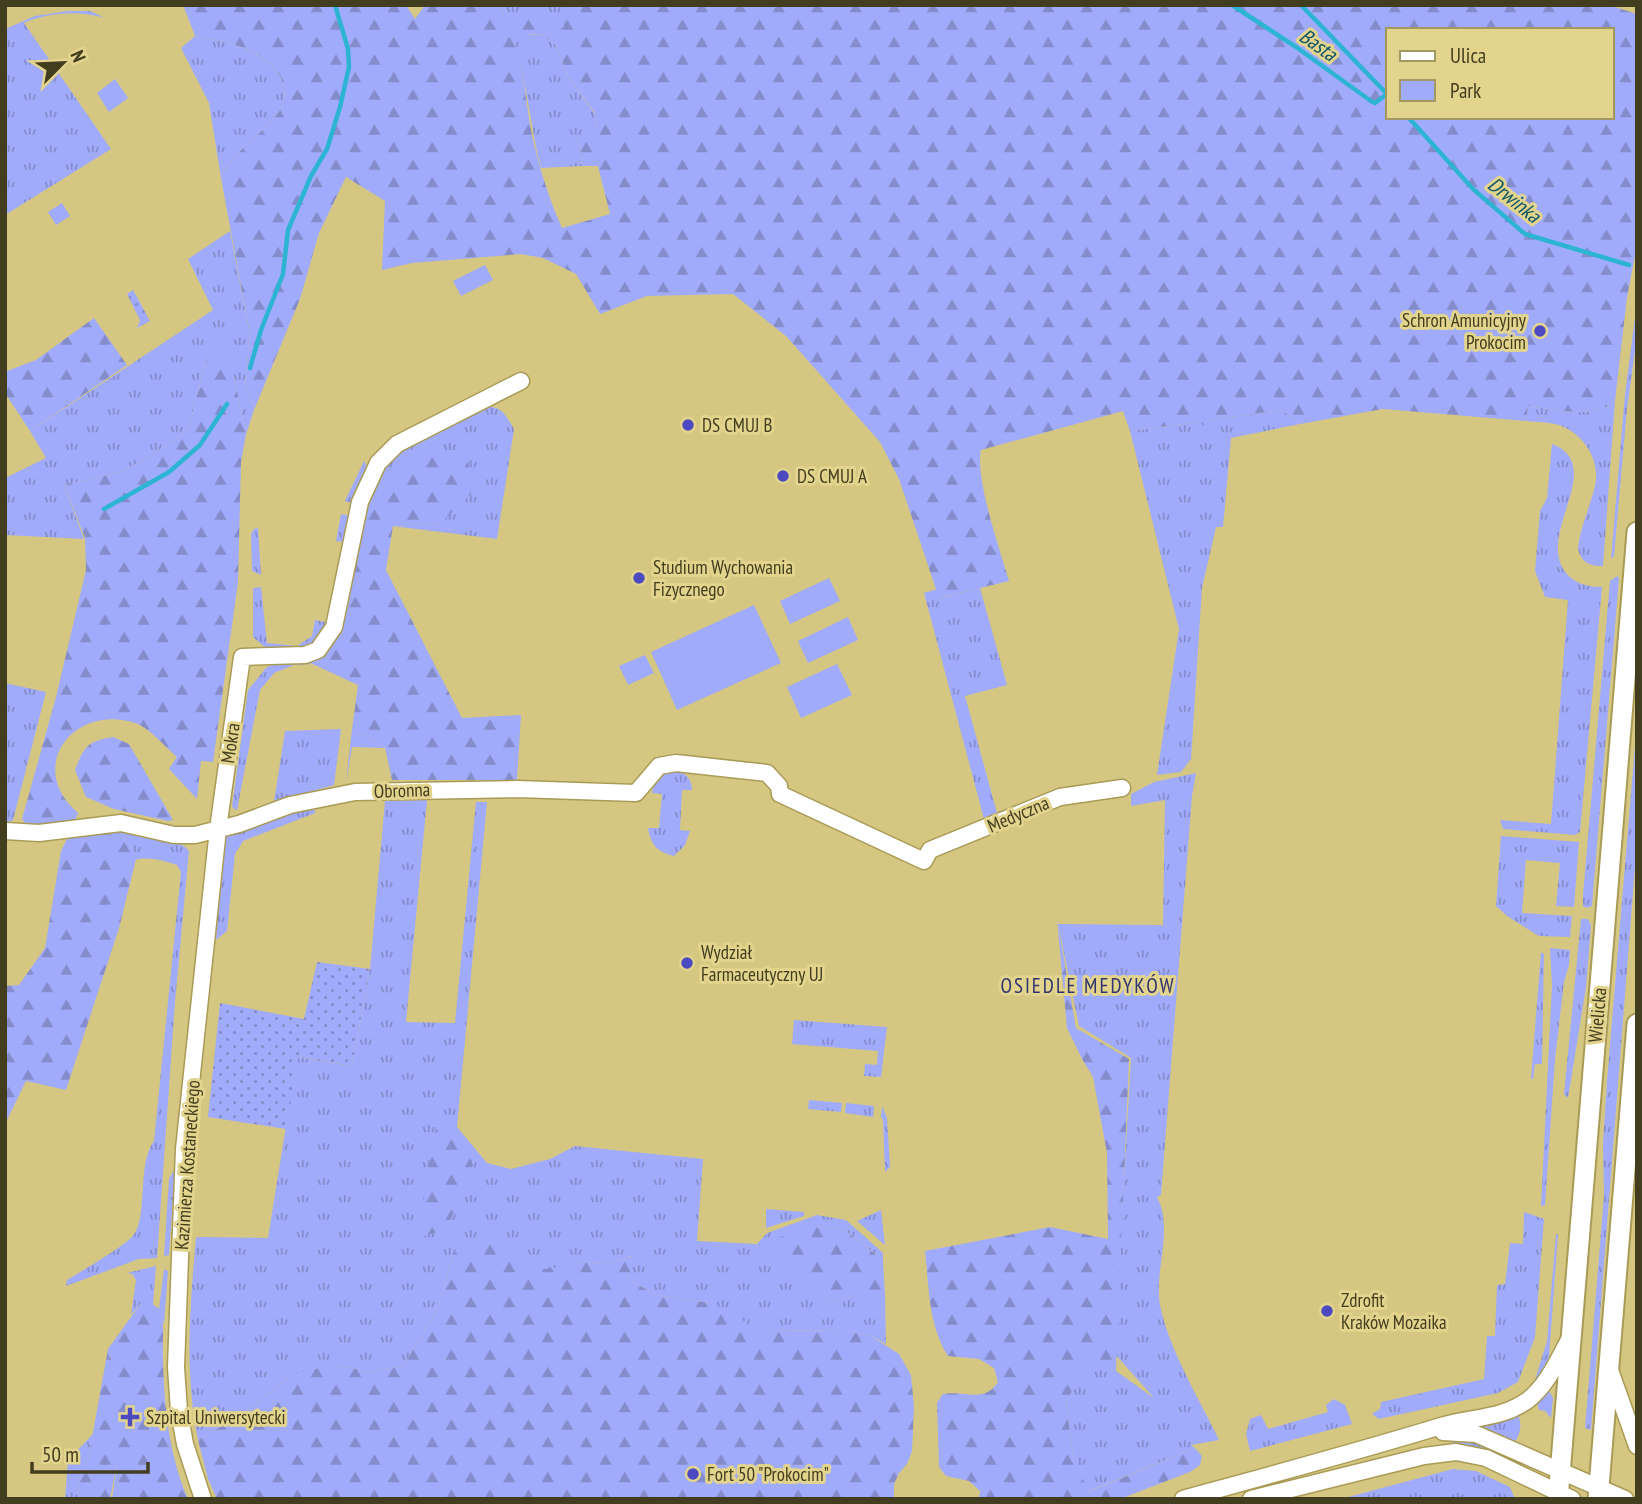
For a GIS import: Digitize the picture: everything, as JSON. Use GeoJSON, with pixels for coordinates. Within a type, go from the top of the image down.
{"type":"FeatureCollection","features":[{"type":"Feature","properties":{"kind":"main road","name":"Wielicka"},"geometry":{"type":"LineString","coordinates":[[1562,1496],[1560,1471],[1637,532]]}},
{"type":"Feature","properties":{"kind":"main road"},"geometry":{"type":"LineString","coordinates":[[1599,1492],[1637,1024]]}},
{"type":"Feature","properties":{"kind":"street","name":"Mokra"},"geometry":{"type":"LineString","coordinates":[[218,830],[242,657],[304,655],[317,650],[334,627],[360,502],[378,463],[405,440],[521,381]]}},
{"type":"Feature","properties":{"kind":"street","name":"Obronna"},"geometry":{"type":"LineString","coordinates":[[5,831],[39,833],[121,824],[174,835],[195,835],[218,830],[290,805],[355,792],[517,789],[636,793],[659,766],[676,763],[767,773],[779,786],[780,794]]}},
{"type":"Feature","properties":{"kind":"street","name":"Medyczna"},"geometry":{"type":"LineString","coordinates":[[780,794],[924,861],[930,850],[1060,797],[1122,788]]}},
{"type":"Feature","properties":{"kind":"street","name":"Kazimierza Kostaneckiego"},"geometry":{"type":"LineString","coordinates":[[203,1499],[185,1444],[179,1411],[176,1367],[184,1149],[218,830]]}},
{"type":"Feature","properties":{"kind":"street"},"geometry":{"type":"LineString","coordinates":[[1183,1499],[1340,1457],[1445,1425],[1495,1416],[1520,1405],[1538,1391],[1546,1382],[1571,1336]]}},
{"type":"Feature","properties":{"kind":"street"},"geometry":{"type":"LineString","coordinates":[[1609,1369],[1637,1446]]}},
{"type":"Feature","properties":{"kind":"street"},"geometry":{"type":"LineString","coordinates":[[1409,1436],[1453,1431],[1476,1434],[1527,1454],[1599,1492],[1625,1499]]}},
{"type":"Feature","properties":{"kind":"street"},"geometry":{"type":"LineString","coordinates":[[1251,1499],[1424,1456],[1456,1452],[1486,1458],[1562,1496]]}},
{"type":"Feature","properties":{"kind":"green space"},"geometry":{"type":"Polygon","coordinates":[[[183,5],[406,5],[415,19],[425,5],[497,5],[506,19],[517,51],[541,171],[562,228],[610,214],[598,166],[583,166],[578,138],[584,130],[595,131],[596,114],[569,79],[555,44],[542,34],[522,34],[519,23],[521,19],[541,14],[564,28],[564,5],[1608,5],[1637,14],[1637,245],[1627,297],[1615,401],[1606,407],[1585,412],[1528,406],[1526,421],[1383,409],[1300,424],[1282,410],[1209,420],[1204,426],[1199,422],[1130,431],[1123,411],[981,450],[980,463],[985,496],[1009,581],[939,598],[899,479],[880,442],[786,336],[733,294],[647,296],[600,314],[576,274],[543,258],[521,254],[412,263],[382,270],[385,201],[346,177],[319,233],[300,299],[254,410],[245,383],[250,335],[221,178],[239,152],[278,113],[285,95],[283,83],[269,62],[246,49],[195,36],[183,5]]]}},
{"type":"Feature","properties":{"kind":"green space"},"geometry":{"type":"Polygon","coordinates":[[[497,5],[564,5],[565,28],[528,35],[542,34],[555,44],[569,79],[596,115],[595,132],[578,138],[583,166],[541,168],[519,60],[506,20],[497,5]]]}},
{"type":"Feature","properties":{"kind":"green space"},"geometry":{"type":"Polygon","coordinates":[[[68,11],[90,11],[105,18],[64,13],[43,16],[24,23],[111,149],[5,215],[5,29],[35,16],[68,11]]]}},
{"type":"Feature","properties":{"kind":"green space"},"geometry":{"type":"Polygon","coordinates":[[[195,36],[233,44],[258,55],[269,62],[284,87],[285,95],[278,113],[239,152],[221,178],[209,103],[181,48],[195,36]]]}},
{"type":"Feature","properties":{"kind":"green space"},"geometry":{"type":"Polygon","coordinates":[[[115,79],[128,98],[109,112],[97,93],[115,79]]]}},
{"type":"Feature","properties":{"kind":"green space"},"geometry":{"type":"Polygon","coordinates":[[[62,203],[70,216],[56,225],[48,212],[62,203]]]}},
{"type":"Feature","properties":{"kind":"green space"},"geometry":{"type":"Polygon","coordinates":[[[230,231],[250,335],[245,383],[254,410],[246,434],[234,377],[207,356],[188,430],[149,457],[121,472],[64,485],[84,539],[5,535],[5,478],[46,458],[30,431],[213,310],[188,259],[230,231]]]}},
{"type":"Feature","properties":{"kind":"green space"},"geometry":{"type":"Polygon","coordinates":[[[485,265],[493,280],[461,296],[453,281],[485,265]]]}},
{"type":"Feature","properties":{"kind":"green space"},"geometry":{"type":"Polygon","coordinates":[[[133,290],[150,321],[137,328],[140,320],[127,294],[133,290]]]}},
{"type":"Feature","properties":{"kind":"green space"},"geometry":{"type":"Polygon","coordinates":[[[1637,303],[1637,336],[1627,409],[1614,556],[1611,559],[1625,394],[1637,303]]]}},
{"type":"Feature","properties":{"kind":"green space"},"geometry":{"type":"Polygon","coordinates":[[[94,318],[127,365],[30,431],[5,393],[5,369],[7,371],[36,360],[94,318]]]}},
{"type":"Feature","properties":{"kind":"green space"},"geometry":{"type":"Polygon","coordinates":[[[222,349],[234,377],[246,434],[241,462],[238,582],[213,762],[201,761],[197,799],[169,769],[177,757],[146,729],[135,723],[113,719],[92,722],[76,731],[63,744],[56,759],[56,777],[63,795],[78,813],[75,821],[27,826],[22,819],[56,697],[86,570],[85,538],[64,485],[121,472],[149,457],[188,430],[207,356],[222,349]]]}},
{"type":"Feature","properties":{"kind":"green space"},"geometry":{"type":"Polygon","coordinates":[[[1615,401],[1603,566],[1598,566],[1584,560],[1578,549],[1595,486],[1593,457],[1583,441],[1568,429],[1555,424],[1526,421],[1528,406],[1585,412],[1606,407],[1615,401]]]}},
{"type":"Feature","properties":{"kind":"green space"},"geometry":{"type":"Polygon","coordinates":[[[488,407],[501,411],[514,429],[497,539],[392,526],[441,523],[365,510],[379,475],[400,453],[429,435],[488,407]]]}},
{"type":"Feature","properties":{"kind":"green space"},"geometry":{"type":"Polygon","coordinates":[[[1282,410],[1300,424],[1231,438],[1223,527],[1216,527],[1202,588],[1191,759],[1181,772],[1157,775],[1179,629],[1130,431],[1199,422],[1204,425],[1209,420],[1282,410]]]}},
{"type":"Feature","properties":{"kind":"green space"},"geometry":{"type":"Polygon","coordinates":[[[1552,444],[1568,454],[1574,468],[1573,485],[1558,541],[1559,558],[1567,574],[1578,583],[1602,587],[1580,832],[1575,835],[1503,829],[1500,820],[1551,824],[1568,600],[1545,597],[1535,571],[1540,511],[1547,498],[1552,444]]]}},
{"type":"Feature","properties":{"kind":"green space"},"geometry":{"type":"Polygon","coordinates":[[[434,449],[467,450],[472,493],[441,523],[393,526],[386,570],[462,718],[521,715],[517,780],[392,780],[385,748],[352,729],[358,685],[304,660],[320,655],[365,510],[403,465],[434,449]]]}},
{"type":"Feature","properties":{"kind":"green space"},"geometry":{"type":"Polygon","coordinates":[[[364,461],[367,467],[354,504],[345,501],[364,461]]]}},
{"type":"Feature","properties":{"kind":"green space"},"geometry":{"type":"Polygon","coordinates":[[[341,514],[350,516],[344,542],[336,541],[341,514]]]}},
{"type":"Feature","properties":{"kind":"green space"},"geometry":{"type":"Polygon","coordinates":[[[258,528],[261,575],[252,571],[251,534],[258,528]]]}},
{"type":"Feature","properties":{"kind":"green space"},"geometry":{"type":"Polygon","coordinates":[[[1617,576],[1619,578],[1592,906],[1587,908],[1583,906],[1583,895],[1610,581],[1617,576]]]}},
{"type":"Feature","properties":{"kind":"green space"},"geometry":{"type":"Polygon","coordinates":[[[829,578],[840,601],[790,624],[780,601],[829,578]]]}},
{"type":"Feature","properties":{"kind":"green space"},"geometry":{"type":"Polygon","coordinates":[[[261,587],[267,643],[297,646],[312,636],[315,620],[325,622],[318,639],[294,648],[267,649],[253,637],[253,588],[261,587]]]}},
{"type":"Feature","properties":{"kind":"green space"},"geometry":{"type":"Polygon","coordinates":[[[980,588],[1007,685],[965,696],[997,813],[984,819],[924,593],[937,589],[940,598],[980,588]]]}},
{"type":"Feature","properties":{"kind":"green space"},"geometry":{"type":"Polygon","coordinates":[[[754,605],[781,663],[677,710],[651,652],[754,605]]]}},
{"type":"Feature","properties":{"kind":"green space"},"geometry":{"type":"Polygon","coordinates":[[[848,617],[858,640],[808,663],[798,641],[848,617]]]}},
{"type":"Feature","properties":{"kind":"green space"},"geometry":{"type":"Polygon","coordinates":[[[645,655],[654,673],[628,685],[619,666],[645,655]]]}},
{"type":"Feature","properties":{"kind":"green space"},"geometry":{"type":"Polygon","coordinates":[[[304,660],[311,664],[294,665],[274,673],[260,690],[237,810],[234,809],[232,806],[248,690],[266,668],[275,663],[304,660]]]}},
{"type":"Feature","properties":{"kind":"green space"},"geometry":{"type":"Polygon","coordinates":[[[837,664],[852,695],[801,718],[787,687],[837,664]]]}},
{"type":"Feature","properties":{"kind":"green space"},"geometry":{"type":"Polygon","coordinates":[[[5,683],[46,692],[13,820],[6,824],[5,683]]]}},
{"type":"Feature","properties":{"kind":"green space"},"geometry":{"type":"Polygon","coordinates":[[[1637,722],[1637,841],[1591,1430],[1585,1428],[1604,1196],[1603,1144],[1607,1081],[1637,722]]]}},
{"type":"Feature","properties":{"kind":"green space"},"geometry":{"type":"Polygon","coordinates":[[[341,729],[334,785],[274,802],[285,731],[341,729]]]}},
{"type":"Feature","properties":{"kind":"green space"},"geometry":{"type":"Polygon","coordinates":[[[352,729],[385,748],[352,747],[346,783],[352,729]]]}},
{"type":"Feature","properties":{"kind":"green space"},"geometry":{"type":"Polygon","coordinates":[[[113,737],[129,744],[173,820],[114,809],[86,797],[75,770],[78,762],[92,743],[113,737]]]}},
{"type":"Feature","properties":{"kind":"green space"},"geometry":{"type":"Polygon","coordinates":[[[679,771],[688,778],[692,787],[692,790],[682,790],[680,830],[690,831],[685,845],[674,856],[656,847],[648,828],[659,828],[662,794],[652,793],[655,783],[669,772],[679,771]]]}},
{"type":"Feature","properties":{"kind":"green space"},"geometry":{"type":"Polygon","coordinates":[[[1196,773],[1161,1195],[1157,1197],[1164,1222],[1159,1292],[1170,1339],[1219,1440],[1191,1445],[1195,1448],[1087,1492],[1073,1454],[1066,1403],[1087,1360],[1116,1371],[1154,1398],[1114,1353],[1131,1058],[1079,1026],[1058,924],[1163,925],[1165,800],[1131,806],[1131,794],[1154,782],[1196,773]]]}},
{"type":"Feature","properties":{"kind":"green space"},"geometry":{"type":"Polygon","coordinates":[[[427,800],[406,1022],[455,1023],[476,802],[487,802],[457,1127],[487,1163],[511,1169],[550,1159],[575,1146],[703,1159],[697,1241],[757,1244],[767,1233],[817,1215],[846,1220],[883,1253],[883,1260],[844,1230],[815,1226],[806,1284],[820,1296],[834,1302],[855,1295],[885,1295],[886,1344],[871,1336],[845,1331],[755,1330],[710,1303],[656,1295],[628,1279],[633,1256],[608,1263],[588,1262],[532,1272],[508,1245],[453,1254],[437,1311],[403,1366],[368,1372],[341,1365],[292,1375],[247,1411],[198,1440],[190,1363],[190,1314],[196,1237],[268,1238],[297,1057],[352,1066],[370,969],[385,801],[427,800]]]}},
{"type":"Feature","properties":{"kind":"green space"},"geometry":{"type":"Polygon","coordinates":[[[315,809],[315,813],[243,841],[235,854],[227,931],[216,940],[225,835],[288,814],[315,809]]]}},
{"type":"Feature","properties":{"kind":"green space"},"geometry":{"type":"Polygon","coordinates":[[[119,831],[167,839],[189,851],[175,1002],[157,1258],[139,1259],[66,1286],[67,1280],[118,1248],[132,1237],[137,1229],[145,1164],[154,1141],[181,872],[177,865],[167,862],[135,860],[136,854],[119,831]]]}},
{"type":"Feature","properties":{"kind":"green space"},"geometry":{"type":"Polygon","coordinates":[[[119,831],[137,855],[119,928],[66,1090],[26,1081],[5,1124],[5,986],[19,985],[45,948],[61,851],[68,837],[119,831]]]}},
{"type":"Feature","properties":{"kind":"green space"},"geometry":{"type":"Polygon","coordinates":[[[1501,836],[1579,842],[1574,907],[1556,906],[1560,863],[1526,860],[1522,913],[1572,916],[1570,937],[1539,936],[1496,906],[1501,836]]]}},
{"type":"Feature","properties":{"kind":"green space"},"geometry":{"type":"Polygon","coordinates":[[[1057,919],[1076,1028],[1129,1059],[1116,1371],[1087,1361],[1066,1403],[1073,1454],[1088,1492],[1195,1448],[1202,1456],[1200,1465],[1190,1472],[1120,1499],[979,1499],[980,1491],[969,1481],[946,1476],[939,1467],[937,1403],[943,1394],[987,1393],[998,1382],[994,1368],[979,1359],[948,1356],[941,1344],[933,1318],[925,1251],[1050,1227],[1108,1239],[1107,1153],[1093,1077],[1067,1028],[1057,919]]]}},
{"type":"Feature","properties":{"kind":"green space"},"geometry":{"type":"Polygon","coordinates":[[[1581,919],[1588,919],[1591,925],[1586,987],[1568,1098],[1564,1094],[1581,919]]]}},
{"type":"Feature","properties":{"kind":"green space"},"geometry":{"type":"Polygon","coordinates":[[[1550,948],[1570,950],[1555,1059],[1545,1205],[1541,1206],[1552,985],[1550,948]]]}},
{"type":"Feature","properties":{"kind":"green space"},"geometry":{"type":"Polygon","coordinates":[[[1541,952],[1544,954],[1542,1064],[1535,1064],[1531,1079],[1541,952]]]}},
{"type":"Feature","properties":{"kind":"green space"},"geometry":{"type":"Polygon","coordinates":[[[317,962],[370,969],[352,1066],[298,1057],[286,1129],[208,1117],[220,1003],[304,1019],[317,962]]]}},
{"type":"Feature","properties":{"kind":"green space"},"geometry":{"type":"Polygon","coordinates":[[[794,1020],[887,1027],[881,1077],[864,1076],[865,1064],[877,1065],[878,1051],[792,1044],[794,1020]]]}},
{"type":"Feature","properties":{"kind":"green space"},"geometry":{"type":"Polygon","coordinates":[[[809,1100],[842,1103],[841,1112],[808,1109],[809,1100]]]}},
{"type":"Feature","properties":{"kind":"green space"},"geometry":{"type":"Polygon","coordinates":[[[846,1103],[874,1106],[873,1117],[845,1113],[846,1103]]]}},
{"type":"Feature","properties":{"kind":"green space"},"geometry":{"type":"Polygon","coordinates":[[[882,1106],[887,1118],[890,1167],[885,1172],[881,1118],[882,1106]]]}},
{"type":"Feature","properties":{"kind":"green space"},"geometry":{"type":"Polygon","coordinates":[[[436,1126],[457,1127],[473,1165],[447,1229],[417,1238],[436,1126]]]}},
{"type":"Feature","properties":{"kind":"green space"},"geometry":{"type":"Polygon","coordinates":[[[175,1168],[169,1255],[164,1256],[169,1179],[175,1168]]]}},
{"type":"Feature","properties":{"kind":"green space"},"geometry":{"type":"Polygon","coordinates":[[[766,1209],[804,1212],[804,1216],[766,1228],[766,1209]]]}},
{"type":"Feature","properties":{"kind":"green space"},"geometry":{"type":"Polygon","coordinates":[[[881,1210],[885,1245],[857,1221],[881,1210]]]}},
{"type":"Feature","properties":{"kind":"green space"},"geometry":{"type":"Polygon","coordinates":[[[1524,1212],[1544,1219],[1535,1337],[1518,1382],[1498,1393],[1379,1419],[1372,1414],[1380,1409],[1381,1402],[1484,1379],[1487,1336],[1495,1336],[1497,1285],[1505,1284],[1510,1243],[1523,1244],[1524,1212]]]}},
{"type":"Feature","properties":{"kind":"green space"},"geometry":{"type":"Polygon","coordinates":[[[815,1226],[844,1230],[883,1260],[885,1295],[855,1295],[834,1302],[819,1296],[758,1244],[815,1226]]]}},
{"type":"Feature","properties":{"kind":"green space"},"geometry":{"type":"Polygon","coordinates":[[[1556,1234],[1549,1357],[1544,1373],[1534,1383],[1547,1341],[1556,1234]]]}},
{"type":"Feature","properties":{"kind":"green space"},"geometry":{"type":"Polygon","coordinates":[[[474,1242],[508,1245],[532,1271],[588,1262],[608,1263],[634,1256],[628,1279],[656,1295],[710,1303],[732,1312],[755,1330],[845,1331],[871,1336],[899,1354],[911,1375],[914,1407],[912,1451],[894,1484],[894,1499],[217,1499],[208,1479],[198,1440],[247,1411],[292,1375],[301,1371],[341,1365],[368,1372],[403,1366],[437,1311],[453,1254],[474,1242]]]}},
{"type":"Feature","properties":{"kind":"green space"},"geometry":{"type":"Polygon","coordinates":[[[156,1266],[153,1305],[141,1303],[131,1315],[136,1280],[132,1274],[127,1273],[156,1266]]]}},
{"type":"Feature","properties":{"kind":"green space"},"geometry":{"type":"Polygon","coordinates":[[[164,1269],[168,1271],[164,1324],[159,1309],[164,1269]]]}},
{"type":"Feature","properties":{"kind":"green space"},"geometry":{"type":"Polygon","coordinates":[[[141,1303],[151,1303],[161,1310],[169,1430],[176,1465],[188,1499],[112,1499],[117,1463],[110,1499],[79,1499],[78,1481],[88,1460],[108,1349],[141,1303]]]}},
{"type":"Feature","properties":{"kind":"green space"},"geometry":{"type":"Polygon","coordinates":[[[1549,1391],[1553,1398],[1551,1418],[1545,1411],[1539,1410],[1537,1402],[1549,1391]]]}},
{"type":"Feature","properties":{"kind":"green space"},"geometry":{"type":"Polygon","coordinates":[[[1334,1399],[1345,1405],[1352,1424],[1250,1451],[1246,1434],[1250,1419],[1261,1415],[1268,1429],[1328,1412],[1326,1405],[1334,1399]]]}},
{"type":"Feature","properties":{"kind":"green space"},"geometry":{"type":"Polygon","coordinates":[[[1518,1414],[1520,1429],[1514,1443],[1480,1427],[1518,1414]]]}},
{"type":"Feature","properties":{"kind":"green space"},"geometry":{"type":"Polygon","coordinates":[[[93,1434],[88,1460],[78,1481],[79,1499],[65,1499],[68,1460],[93,1434]]]}},
{"type":"Feature","properties":{"kind":"green space"},"geometry":{"type":"Polygon","coordinates":[[[1458,1438],[1514,1454],[1514,1462],[1482,1448],[1453,1444],[1452,1441],[1458,1438]]]}},
{"type":"Feature","properties":{"kind":"green space"},"geometry":{"type":"Polygon","coordinates":[[[1453,1469],[1476,1471],[1510,1487],[1515,1499],[1341,1499],[1453,1469]]]}},
{"type":"Feature","properties":{"kind":"waterway"},"geometry":{"type":"LineString","coordinates":[[250,368],[261,330],[283,274],[288,230],[311,176],[327,149],[340,107],[349,67],[348,49],[335,5]]}},
{"type":"Feature","properties":{"kind":"waterway","name":"Basta"},"geometry":{"type":"LineString","coordinates":[[1232,5],[1371,101],[1375,103],[1386,95]]}},
{"type":"Feature","properties":{"kind":"waterway","name":"Drwinka"},"geometry":{"type":"LineString","coordinates":[[1301,5],[1386,93]]}},
{"type":"Feature","properties":{"kind":"waterway","name":"Drwinka"},"geometry":{"type":"LineString","coordinates":[[1410,119],[1473,189],[1525,234],[1629,265]]}},
{"type":"Feature","properties":{"kind":"waterway"},"geometry":{"type":"LineString","coordinates":[[104,509],[169,472],[200,445],[227,404]]}},
{"type":"Feature","properties":{"kind":"place","name":"Schron Amunicyjny Prokocim"},"geometry":{"type":"Point","coordinates":[1540,331]}},
{"type":"Feature","properties":{"kind":"place","name":"DS CMUJ B"},"geometry":{"type":"Point","coordinates":[688,425]}},
{"type":"Feature","properties":{"kind":"place","name":"DS CMUJ A"},"geometry":{"type":"Point","coordinates":[783,476]}},
{"type":"Feature","properties":{"kind":"place","name":"Studium Wychowania Fizycznego"},"geometry":{"type":"Point","coordinates":[639,578]}},
{"type":"Feature","properties":{"kind":"place","name":"Wydział Farmaceutyczny UJ"},"geometry":{"type":"Point","coordinates":[687,963]}},
{"type":"Feature","properties":{"kind":"place","name":"Zdrofit Kraków Mozaika"},"geometry":{"type":"Point","coordinates":[1327,1311]}},
{"type":"Feature","properties":{"kind":"place","name":"Szpital Uniwersytecki"},"geometry":{"type":"Point","coordinates":[130,1417]}},
{"type":"Feature","properties":{"kind":"place","name":"Fort 50 \"Prokocim\""},"geometry":{"type":"Point","coordinates":[693,1474]}},
{"type":"Feature","properties":{"kind":"district","name":"OSIEDLE MEDYKÓW"},"geometry":{"type":"Point","coordinates":[1088,986]}}]}
